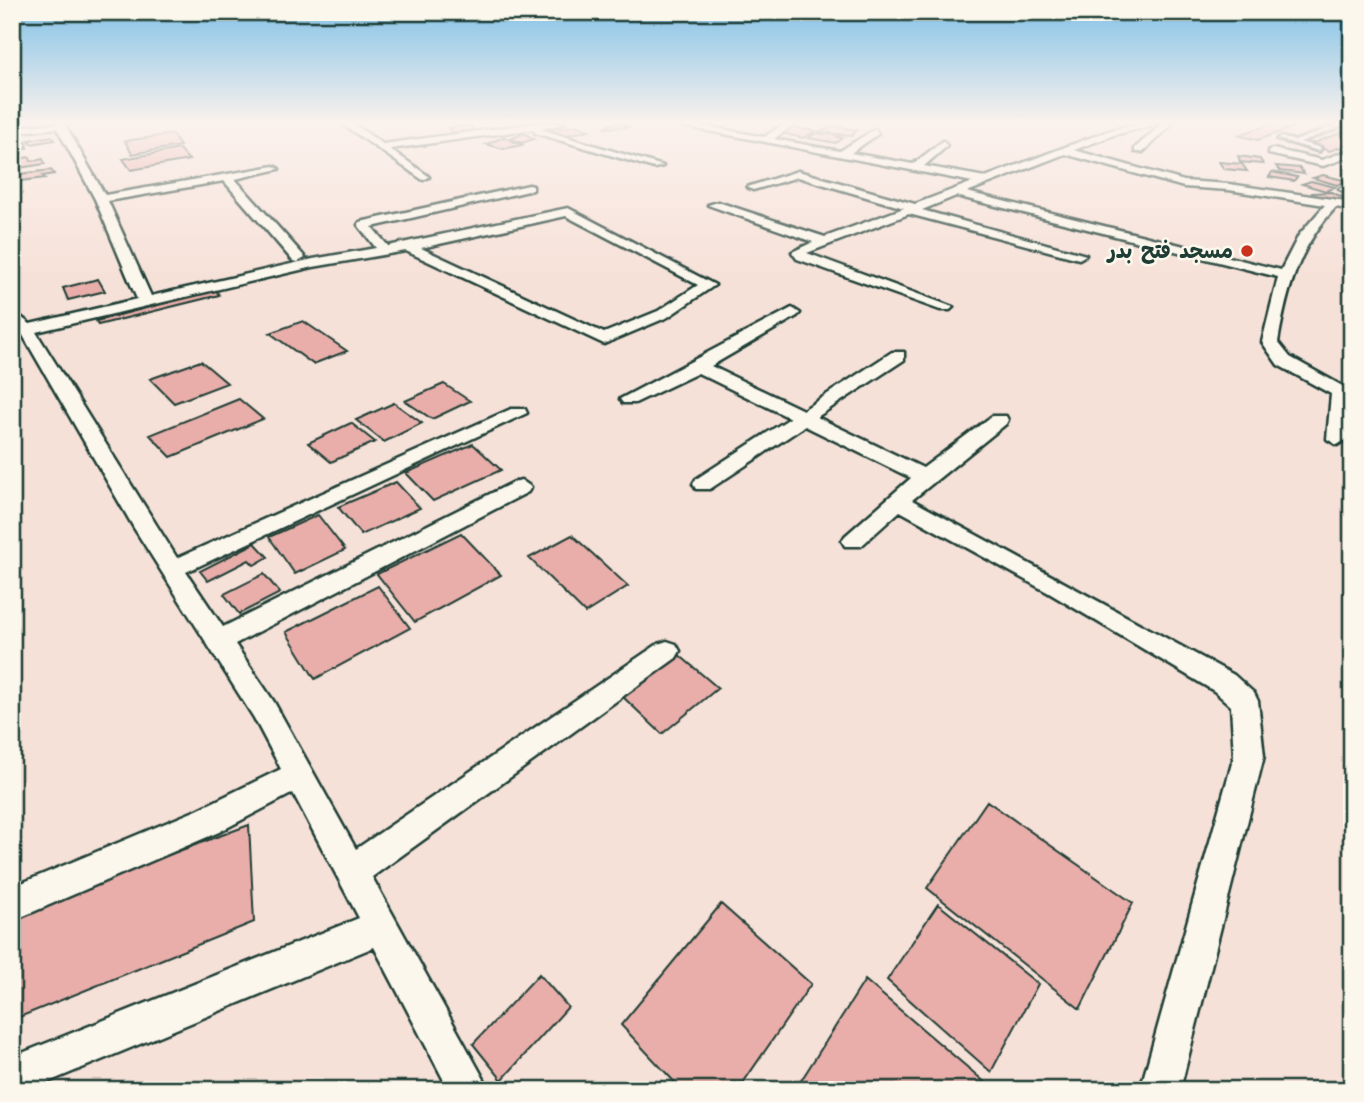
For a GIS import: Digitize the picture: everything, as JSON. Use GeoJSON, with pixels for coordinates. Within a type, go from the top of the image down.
{"type":"FeatureCollection","features":[{"type":"Feature","properties":{"kind":"street"},"geometry":{"type":"LineString","coordinates":[[87,174],[101,199],[146,302]]}},
{"type":"Feature","properties":{"kind":"street"},"geometry":{"type":"LineString","coordinates":[[101,199],[242,174]]}},
{"type":"Feature","properties":{"kind":"street"},"geometry":{"type":"LineString","coordinates":[[419,174],[423,177]]}},
{"type":"Feature","properties":{"kind":"street"},"geometry":{"type":"LineString","coordinates":[[753,187],[797,174]]}},
{"type":"Feature","properties":{"kind":"street"},"geometry":{"type":"LineString","coordinates":[[799,174],[1079,255]]}},
{"type":"Feature","properties":{"kind":"street"},"geometry":{"type":"LineString","coordinates":[[951,174],[988,181]]}},
{"type":"Feature","properties":{"kind":"street"},"geometry":{"type":"LineString","coordinates":[[944,307],[799,254],[803,249],[1005,174]]}},
{"type":"Feature","properties":{"kind":"street"},"geometry":{"type":"LineString","coordinates":[[1149,174],[1184,184],[1229,187],[1352,206]]}},
{"type":"Feature","properties":{"kind":"street"},"geometry":{"type":"LineString","coordinates":[[227,177],[299,258]]}},
{"type":"Feature","properties":{"kind":"street"},"geometry":{"type":"LineString","coordinates":[[384,250],[364,225],[529,188]]}},
{"type":"Feature","properties":{"kind":"street"},"geometry":{"type":"LineString","coordinates":[[957,193],[1285,275]]}},
{"type":"Feature","properties":{"kind":"street"},"geometry":{"type":"LineString","coordinates":[[714,205],[825,242]]}},
{"type":"Feature","properties":{"kind":"street"},"geometry":{"type":"LineString","coordinates":[[1332,205],[1295,247],[1285,275],[1270,342],[1283,360],[1340,392],[1337,439]]}},
{"type":"Feature","properties":{"kind":"street"},"geometry":{"type":"LineString","coordinates":[[408,247],[604,339],[663,314],[708,285],[572,212],[146,302],[19,322],[138,518],[219,640],[299,774],[470,1090]]}},
{"type":"Feature","properties":{"kind":"street"},"geometry":{"type":"LineString","coordinates":[[629,399],[698,366],[792,313]]}},
{"type":"Feature","properties":{"kind":"street"},"geometry":{"type":"LineString","coordinates":[[703,484],[898,356]]}},
{"type":"Feature","properties":{"kind":"street"},"geometry":{"type":"LineString","coordinates":[[698,366],[925,477]]}},
{"type":"Feature","properties":{"kind":"street"},"geometry":{"type":"LineString","coordinates":[[173,569],[518,413]]}},
{"type":"Feature","properties":{"kind":"street"},"geometry":{"type":"LineString","coordinates":[[853,541],[925,477],[999,420]]}},
{"type":"Feature","properties":{"kind":"street"},"geometry":{"type":"LineString","coordinates":[[219,640],[521,487]]}},
{"type":"Feature","properties":{"kind":"street"},"geometry":{"type":"LineString","coordinates":[[898,501],[1176,655],[1224,683],[1244,701],[1249,756],[1160,1090]]}},
{"type":"Feature","properties":{"kind":"street"},"geometry":{"type":"LineString","coordinates":[[352,871],[667,651]]}},
{"type":"Feature","properties":{"kind":"street"},"geometry":{"type":"LineString","coordinates":[[12,904],[208,821],[299,774]]}},
{"type":"Feature","properties":{"kind":"street"},"geometry":{"type":"LineString","coordinates":[[12,1077],[380,927]]}},
{"type":"Feature","properties":{"kind":"building"},"geometry":{"type":"Polygon","coordinates":[[[52,174],[43,176],[45,178],[12,182],[12,175],[52,174]]]}},
{"type":"Feature","properties":{"kind":"building"},"geometry":{"type":"Polygon","coordinates":[[[1271,174],[1284,174],[1297,177],[1294,181],[1269,177],[1271,174]]]}},
{"type":"Feature","properties":{"kind":"building"},"geometry":{"type":"Polygon","coordinates":[[[1323,175],[1347,181],[1337,185],[1313,178],[1323,175]]]}},
{"type":"Feature","properties":{"kind":"building"},"geometry":{"type":"Polygon","coordinates":[[[1311,181],[1335,187],[1326,191],[1302,184],[1311,181]]]}},
{"type":"Feature","properties":{"kind":"building"},"geometry":{"type":"Polygon","coordinates":[[[1331,192],[1347,199],[1326,200],[1311,193],[1331,192]]]}},
{"type":"Feature","properties":{"kind":"building"},"geometry":{"type":"Polygon","coordinates":[[[98,279],[105,291],[68,300],[63,288],[98,279]]]}},
{"type":"Feature","properties":{"kind":"building"},"geometry":{"type":"Polygon","coordinates":[[[216,290],[219,295],[98,325],[96,321],[216,290]]]}},
{"type":"Feature","properties":{"kind":"building"},"geometry":{"type":"Polygon","coordinates":[[[303,321],[347,351],[313,364],[270,333],[303,321]]]}},
{"type":"Feature","properties":{"kind":"building"},"geometry":{"type":"Polygon","coordinates":[[[201,361],[227,383],[174,403],[150,379],[201,361]]]}},
{"type":"Feature","properties":{"kind":"building"},"geometry":{"type":"Polygon","coordinates":[[[444,384],[470,401],[432,419],[405,401],[444,384]]]}},
{"type":"Feature","properties":{"kind":"building"},"geometry":{"type":"Polygon","coordinates":[[[239,399],[263,419],[171,457],[150,435],[239,399]]]}},
{"type":"Feature","properties":{"kind":"building"},"geometry":{"type":"Polygon","coordinates":[[[394,403],[422,423],[384,442],[356,420],[394,403]]]}},
{"type":"Feature","properties":{"kind":"building"},"geometry":{"type":"Polygon","coordinates":[[[351,423],[375,442],[331,462],[308,443],[351,423]]]}},
{"type":"Feature","properties":{"kind":"building"},"geometry":{"type":"Polygon","coordinates":[[[473,444],[501,470],[433,501],[406,473],[473,444]]]}},
{"type":"Feature","properties":{"kind":"building"},"geometry":{"type":"Polygon","coordinates":[[[396,482],[420,508],[361,535],[338,507],[396,482]]]}},
{"type":"Feature","properties":{"kind":"building"},"geometry":{"type":"Polygon","coordinates":[[[318,515],[345,550],[295,574],[269,537],[318,515]]]}},
{"type":"Feature","properties":{"kind":"building"},"geometry":{"type":"Polygon","coordinates":[[[461,533],[501,575],[415,622],[377,574],[461,533]]]}},
{"type":"Feature","properties":{"kind":"building"},"geometry":{"type":"Polygon","coordinates":[[[572,535],[628,586],[585,613],[529,558],[572,535]]]}},
{"type":"Feature","properties":{"kind":"building"},"geometry":{"type":"Polygon","coordinates":[[[255,543],[268,557],[254,565],[249,560],[208,581],[200,571],[255,543]]]}},
{"type":"Feature","properties":{"kind":"building"},"geometry":{"type":"Polygon","coordinates":[[[264,574],[280,593],[239,614],[224,594],[264,574]]]}},
{"type":"Feature","properties":{"kind":"building"},"geometry":{"type":"Polygon","coordinates":[[[378,586],[410,628],[315,679],[286,632],[378,586]]]}},
{"type":"Feature","properties":{"kind":"building"},"geometry":{"type":"Polygon","coordinates":[[[678,654],[718,688],[662,734],[622,696],[678,654]]]}},
{"type":"Feature","properties":{"kind":"building"},"geometry":{"type":"Polygon","coordinates":[[[987,801],[1133,903],[1080,1009],[927,888],[987,801]]]}},
{"type":"Feature","properties":{"kind":"building"},"geometry":{"type":"Polygon","coordinates":[[[249,825],[254,922],[12,1020],[12,913],[249,825]]]}},
{"type":"Feature","properties":{"kind":"building"},"geometry":{"type":"Polygon","coordinates":[[[721,904],[811,984],[738,1090],[682,1090],[621,1025],[721,904]]]}},
{"type":"Feature","properties":{"kind":"building"},"geometry":{"type":"Polygon","coordinates":[[[938,904],[1038,984],[991,1072],[887,980],[938,904]]]}},
{"type":"Feature","properties":{"kind":"building"},"geometry":{"type":"Polygon","coordinates":[[[539,974],[568,1007],[502,1080],[473,1044],[539,974]]]}},
{"type":"Feature","properties":{"kind":"building"},"geometry":{"type":"Polygon","coordinates":[[[865,980],[994,1090],[795,1090],[865,980]]]}},
{"type":"Feature","properties":{"kind":"place","name":"مسجد فتح بدر"},"geometry":{"type":"Point","coordinates":[1247,251]}}]}
